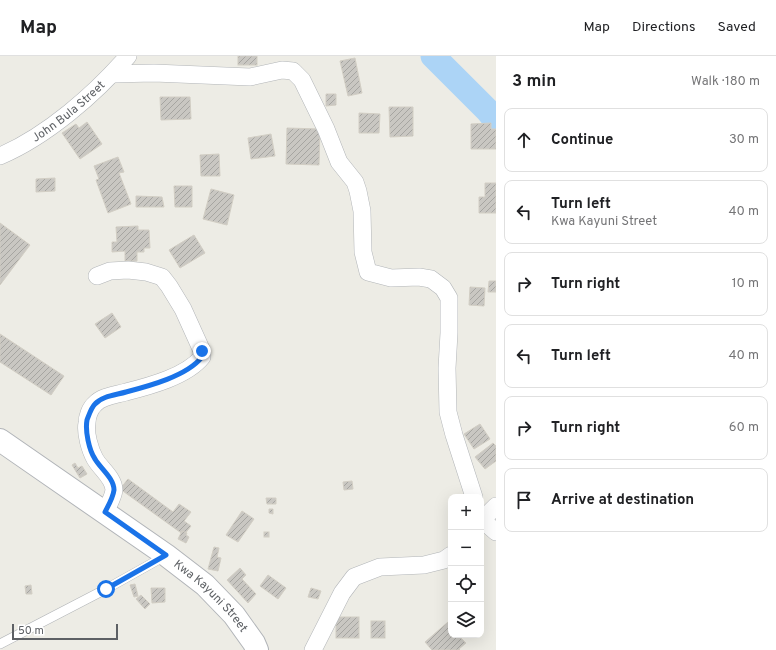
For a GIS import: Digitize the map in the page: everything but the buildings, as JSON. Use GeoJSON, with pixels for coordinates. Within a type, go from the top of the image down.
{"type":"FeatureCollection","features":[{"type":"Feature","properties":{"kind":"street","name":"John Bula Street"},"geometry":{"type":"LineString","coordinates":[[0,156],[13,150],[58,122],[112,74],[128,56]]}},
{"type":"Feature","properties":{"kind":"street"},"geometry":{"type":"LineString","coordinates":[[112,74],[154,73],[250,77],[282,70],[293,71],[302,80],[326,129],[339,162],[355,182],[362,211],[363,252],[368,272],[391,278],[419,277],[431,279],[443,288],[449,298],[447,368],[448,412],[473,494]]}},
{"type":"Feature","properties":{"kind":"street"},"geometry":{"type":"LineString","coordinates":[[97,276],[110,271],[128,270],[146,272],[162,277],[182,309],[202,351],[202,357],[196,364],[182,373],[135,390],[103,398],[94,404],[86,424],[88,436],[94,458],[113,484],[114,490],[105,512]]}},
{"type":"Feature","properties":{"kind":"street","name":"Kwa Kayuni Street"},"geometry":{"type":"LineString","coordinates":[[0,440],[166,555],[205,585],[234,614],[254,643],[257,650]]}},
{"type":"Feature","properties":{"kind":"street"},"geometry":{"type":"LineString","coordinates":[[484,517],[496,506]]}},
{"type":"Feature","properties":{"kind":"street"},"geometry":{"type":"LineString","coordinates":[[484,522],[496,532]]}},
{"type":"Feature","properties":{"kind":"street"},"geometry":{"type":"LineString","coordinates":[[313,650],[342,593],[354,577],[380,567],[424,564],[444,560],[448,557]]}},
{"type":"Feature","properties":{"kind":"lane"},"geometry":{"type":"LineString","coordinates":[[0,644],[106,589],[166,555]]}},
{"type":"Feature","properties":{"kind":"waterway"},"geometry":{"type":"LineString","coordinates":[[433,56],[488,111],[496,121]]}},
{"type":"Feature","properties":{"kind":"route"},"geometry":{"type":"LineString","coordinates":[[106,589],[166,555],[105,512],[114,490],[113,484],[94,458],[91,449],[86,424],[89,414],[94,404],[103,398],[135,390],[182,373],[196,364],[202,357],[202,351]]}}]}
